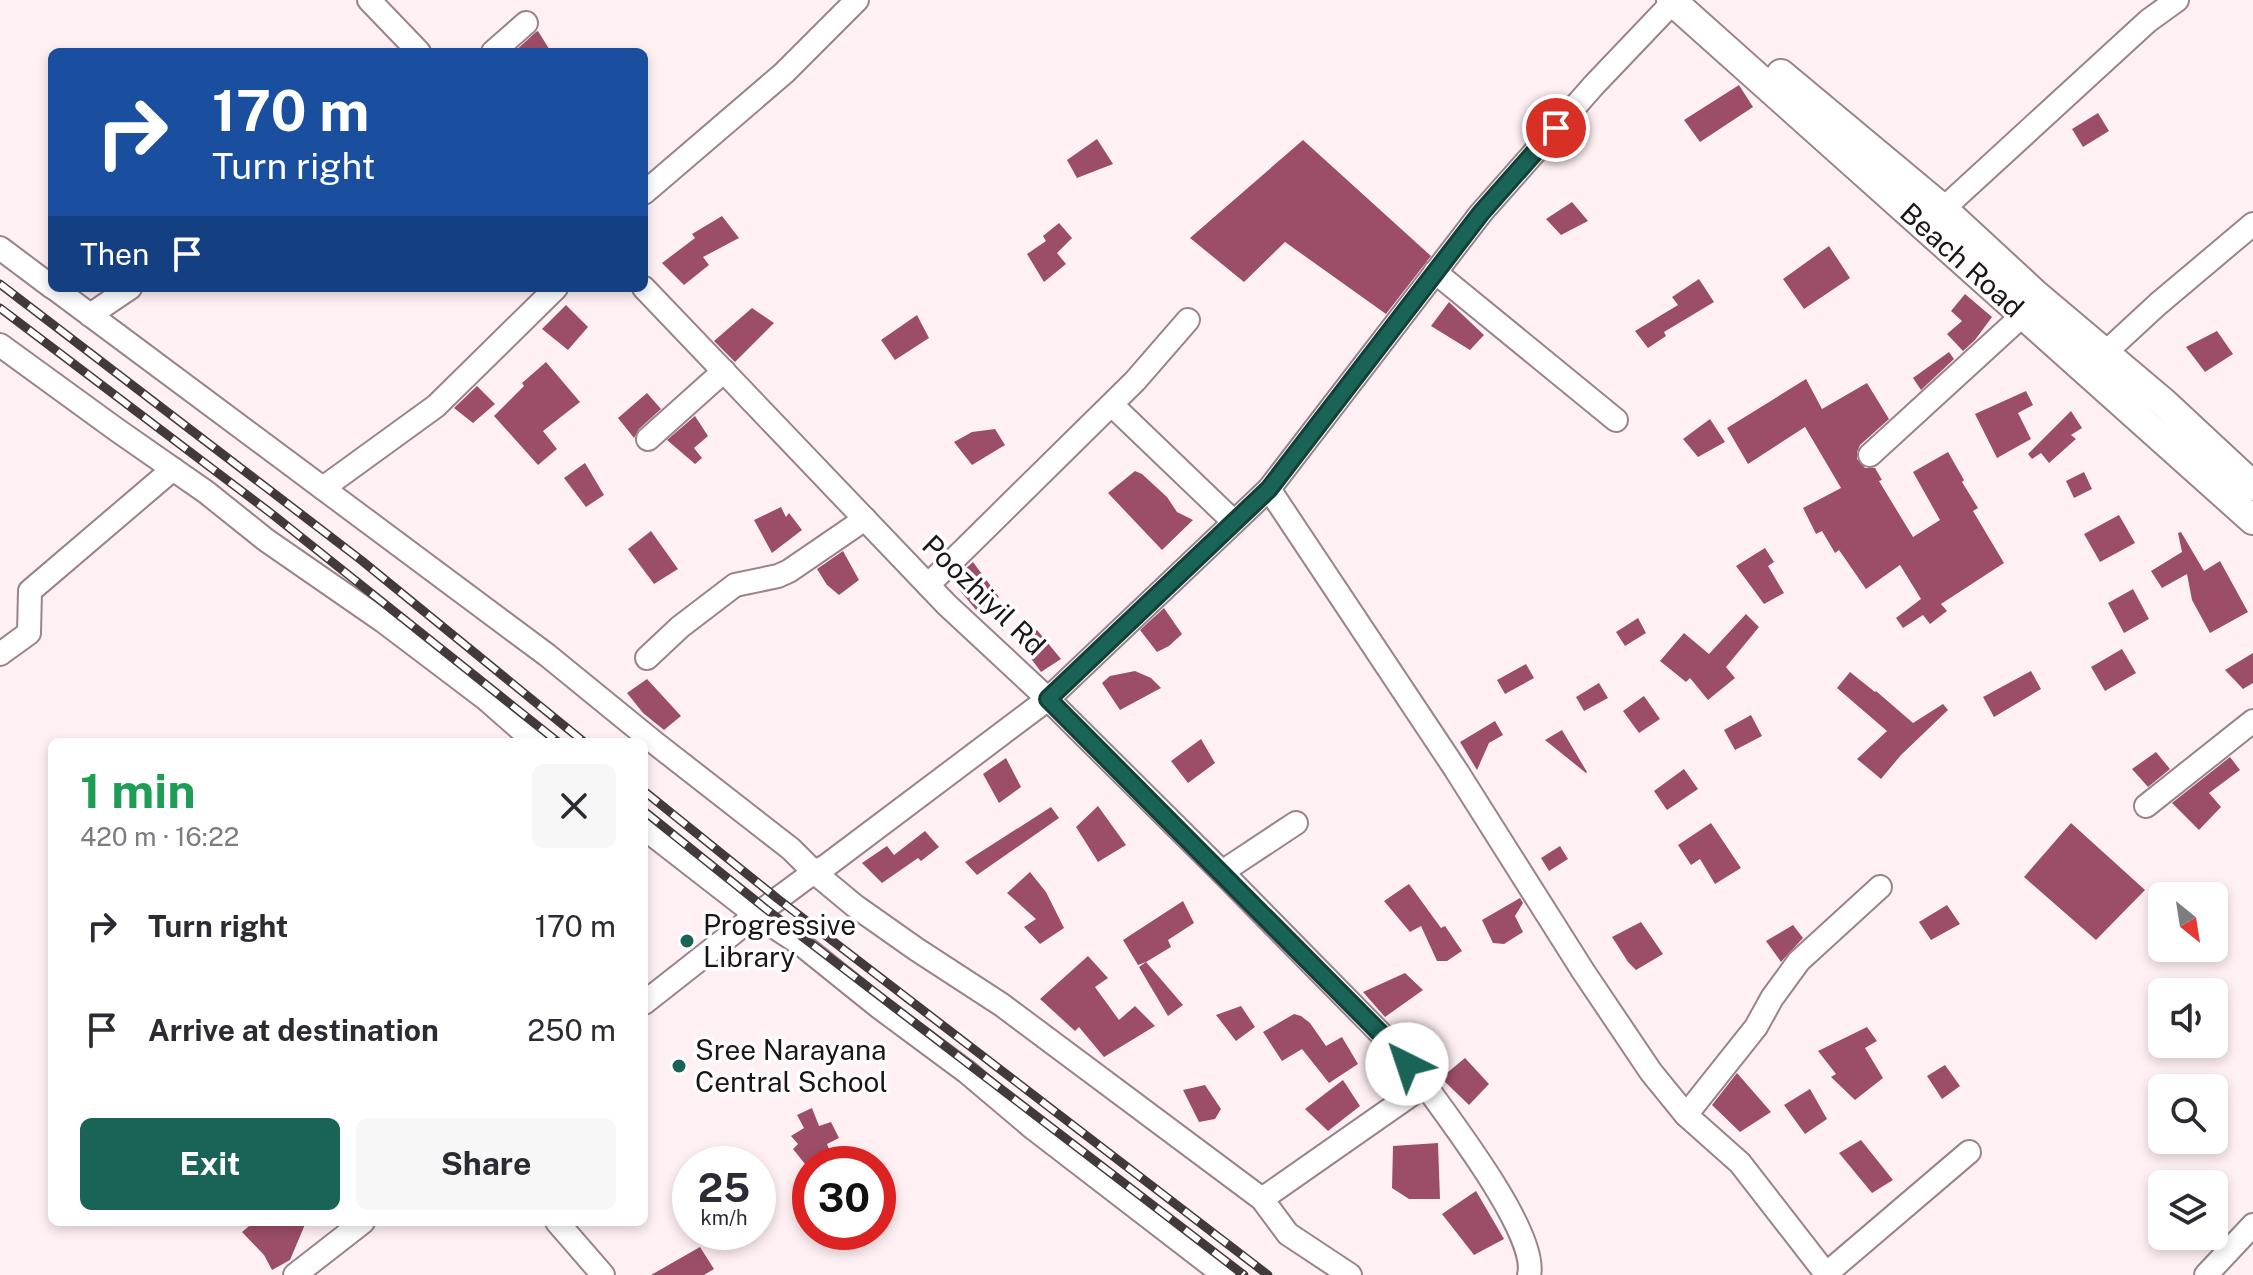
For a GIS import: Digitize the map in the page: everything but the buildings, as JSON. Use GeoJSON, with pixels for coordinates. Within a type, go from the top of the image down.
{"type":"FeatureCollection","features":[{"type":"Feature","properties":{"kind":"main road"},"geometry":{"type":"LineString","coordinates":[[1679,0],[1943,209],[2036,295],[2164,403],[2253,486]]}},
{"type":"Feature","properties":{"kind":"main road","name":"Beach Road"},"geometry":{"type":"LineString","coordinates":[[1679,0],[2023,315],[2253,520]]}},
{"type":"Feature","properties":{"kind":"street"},"geometry":{"type":"LineString","coordinates":[[648,190],[784,73],[857,0]]}},
{"type":"Feature","properties":{"kind":"street"},"geometry":{"type":"LineString","coordinates":[[648,1000],[756,915],[1048,699],[1269,489],[1481,213],[1594,85],[1679,0]]}},
{"type":"Feature","properties":{"kind":"street"},"geometry":{"type":"LineString","coordinates":[[1943,209],[2148,21],[2177,0]]}},
{"type":"Feature","properties":{"kind":"street"},"geometry":{"type":"LineString","coordinates":[[377,2],[416,48]]}},
{"type":"Feature","properties":{"kind":"street"},"geometry":{"type":"LineString","coordinates":[[498,48],[526,23]]}},
{"type":"Feature","properties":{"kind":"street"},"geometry":{"type":"LineString","coordinates":[[2105,353],[2253,224]]}},
{"type":"Feature","properties":{"kind":"street"},"geometry":{"type":"LineString","coordinates":[[0,248],[48,283]]}},
{"type":"Feature","properties":{"kind":"street"},"geometry":{"type":"LineString","coordinates":[[1435,272],[1616,420]]}},
{"type":"Feature","properties":{"kind":"street"},"geometry":{"type":"LineString","coordinates":[[60,292],[547,655],[791,849],[855,906],[1002,1005],[1262,1199],[1288,1234],[1350,1275]]}},
{"type":"Feature","properties":{"kind":"street"},"geometry":{"type":"LineString","coordinates":[[90,315],[124,292]]}},
{"type":"Feature","properties":{"kind":"street"},"geometry":{"type":"LineString","coordinates":[[323,488],[436,406],[552,292]]}},
{"type":"Feature","properties":{"kind":"street","name":"Poozhiyil Rd"},"geometry":{"type":"LineString","coordinates":[[648,292],[928,585],[1048,699],[1389,1042],[1425,1085],[1493,1181],[1523,1239],[1532,1265],[1529,1275]]}},
{"type":"Feature","properties":{"kind":"street"},"geometry":{"type":"LineString","coordinates":[[1870,455],[2023,315]]}},
{"type":"Feature","properties":{"kind":"street"},"geometry":{"type":"LineString","coordinates":[[928,585],[1112,405],[1188,320]]}},
{"type":"Feature","properties":{"kind":"street"},"geometry":{"type":"LineString","coordinates":[[0,345],[206,492],[266,540],[383,621],[530,738]]}},
{"type":"Feature","properties":{"kind":"street"},"geometry":{"type":"LineString","coordinates":[[648,439],[724,371]]}},
{"type":"Feature","properties":{"kind":"street"},"geometry":{"type":"LineString","coordinates":[[1112,405],[1234,522]]}},
{"type":"Feature","properties":{"kind":"street"},"geometry":{"type":"LineString","coordinates":[[0,654],[29,633],[30,591],[173,469]]}},
{"type":"Feature","properties":{"kind":"street"},"geometry":{"type":"LineString","coordinates":[[1269,489],[1456,770],[1651,1072],[1686,1115],[1740,1163],[1827,1274],[1969,1152]]}},
{"type":"Feature","properties":{"kind":"street"},"geometry":{"type":"LineString","coordinates":[[647,658],[680,627],[735,585],[789,571],[865,519]]}},
{"type":"Feature","properties":{"kind":"street"},"geometry":{"type":"LineString","coordinates":[[2146,806],[2253,721]]}},
{"type":"Feature","properties":{"kind":"street"},"geometry":{"type":"LineString","coordinates":[[1222,872],[1296,823]]}},
{"type":"Feature","properties":{"kind":"street"},"geometry":{"type":"LineString","coordinates":[[648,831],[756,915],[802,945],[1224,1275]]}},
{"type":"Feature","properties":{"kind":"street"},"geometry":{"type":"LineString","coordinates":[[1686,1115],[1756,1027],[1772,998],[1799,961],[1880,887]]}},
{"type":"Feature","properties":{"kind":"street"},"geometry":{"type":"LineString","coordinates":[[1262,1199],[1425,1085]]}},
{"type":"Feature","properties":{"kind":"street"},"geometry":{"type":"LineString","coordinates":[[2206,1275],[2253,1225]]}},
{"type":"Feature","properties":{"kind":"street"},"geometry":{"type":"LineString","coordinates":[[295,1275],[358,1226]]}},
{"type":"Feature","properties":{"kind":"street"},"geometry":{"type":"LineString","coordinates":[[560,1226],[603,1275]]}},
{"type":"Feature","properties":{"kind":"railway"},"geometry":{"type":"LineString","coordinates":[[0,284],[361,560],[579,738]]}},
{"type":"Feature","properties":{"kind":"railway"},"geometry":{"type":"LineString","coordinates":[[0,308],[272,514],[553,738]]}},
{"type":"Feature","properties":{"kind":"railway"},"geometry":{"type":"LineString","coordinates":[[648,794],[778,899],[1268,1275]]}},
{"type":"Feature","properties":{"kind":"railway"},"geometry":{"type":"LineString","coordinates":[[648,814],[766,909],[1244,1275]]}},
{"type":"Feature","properties":{"kind":"place","name":"Progressive Library"},"geometry":{"type":"Point","coordinates":[687,941]}},
{"type":"Feature","properties":{"kind":"place","name":"Sree Narayana Central School"},"geometry":{"type":"Point","coordinates":[679,1066]}},
{"type":"Feature","properties":{"kind":"route"},"geometry":{"type":"LineString","coordinates":[[1407,1064],[1222,872],[1048,699],[1269,489],[1481,213],[1556,128]]}}]}
